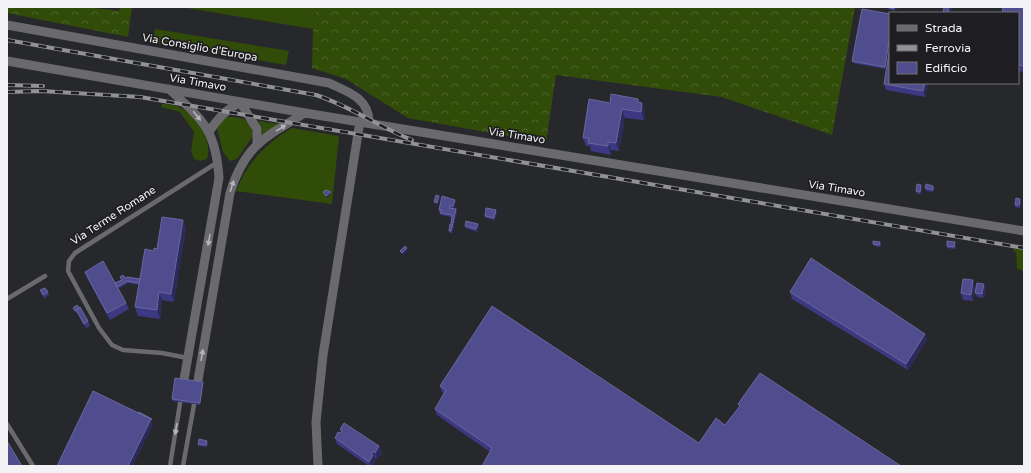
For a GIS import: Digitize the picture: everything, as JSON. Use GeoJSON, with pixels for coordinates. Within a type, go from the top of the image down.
{"type":"FeatureCollection","features":[{"type":"Feature","properties":{"kind":"street","name":"Via Consiglio d'Europa"},"geometry":{"type":"LineString","coordinates":[[7,25],[329,84],[363,101],[369,114],[364,122]]}},
{"type":"Feature","properties":{"kind":"street","name":"Via Timavo"},"geometry":{"type":"LineString","coordinates":[[7,61],[305,113],[1024,231]]}},
{"type":"Feature","properties":{"kind":"street"},"geometry":{"type":"LineString","coordinates":[[169,89],[195,113],[209,132],[217,155],[219,178],[182,391]]}},
{"type":"Feature","properties":{"kind":"street"},"geometry":{"type":"LineString","coordinates":[[209,132],[221,114],[240,102],[257,130],[256,144]]}},
{"type":"Feature","properties":{"kind":"street"},"geometry":{"type":"LineString","coordinates":[[196,394],[230,193],[242,162],[256,144],[305,113]]}},
{"type":"Feature","properties":{"kind":"street"},"geometry":{"type":"LineString","coordinates":[[318,466],[316,422],[323,355],[364,122]]}},
{"type":"Feature","properties":{"kind":"lane","name":"Via Terme Romane"},"geometry":{"type":"LineString","coordinates":[[188,358],[162,352],[123,350],[112,344],[99,328],[68,271],[70,261],[75,253],[218,162]]}},
{"type":"Feature","properties":{"kind":"lane"},"geometry":{"type":"LineString","coordinates":[[7,299],[45,276]]}},
{"type":"Feature","properties":{"kind":"lane"},"geometry":{"type":"LineString","coordinates":[[170,466],[182,391]]}},
{"type":"Feature","properties":{"kind":"lane"},"geometry":{"type":"LineString","coordinates":[[184,466],[196,394]]}},
{"type":"Feature","properties":{"kind":"lane"},"geometry":{"type":"LineString","coordinates":[[7,424],[32,466]]}},
{"type":"Feature","properties":{"kind":"green space"},"geometry":{"type":"Polygon","coordinates":[[[7,7],[86,7],[119,11],[120,7],[132,7],[128,37],[7,13],[7,7]]]}},
{"type":"Feature","properties":{"kind":"green space"},"geometry":{"type":"Polygon","coordinates":[[[181,7],[317,7],[313,29],[181,7]]]}},
{"type":"Feature","properties":{"kind":"green space"},"geometry":{"type":"Polygon","coordinates":[[[317,7],[855,7],[832,135],[722,97],[556,75],[546,143],[408,118],[346,79],[312,68],[313,29],[317,7]]]}},
{"type":"Feature","properties":{"kind":"green space"},"geometry":{"type":"Polygon","coordinates":[[[155,29],[289,51],[286,65],[153,42],[155,29]]]}},
{"type":"Feature","properties":{"kind":"green space"},"geometry":{"type":"Polygon","coordinates":[[[162,104],[181,108],[198,123],[206,137],[208,145],[207,159],[200,161],[194,159],[191,151],[194,132],[180,112],[161,107],[162,104]]]}},
{"type":"Feature","properties":{"kind":"green space"},"geometry":{"type":"Polygon","coordinates":[[[227,117],[245,120],[252,130],[253,136],[237,159],[230,161],[223,152],[217,128],[221,120],[227,117]]]}},
{"type":"Feature","properties":{"kind":"green space"},"geometry":{"type":"Polygon","coordinates":[[[258,121],[279,124],[262,137],[262,128],[258,121]]]}},
{"type":"Feature","properties":{"kind":"green space"},"geometry":{"type":"Polygon","coordinates":[[[292,128],[339,136],[332,204],[236,191],[246,171],[258,155],[274,140],[292,128]]]}},
{"type":"Feature","properties":{"kind":"green space"},"geometry":{"type":"Polygon","coordinates":[[[1013,248],[1024,250],[1024,272],[1017,268],[1016,252],[1013,251],[1013,248]]]}},
{"type":"Feature","properties":{"kind":"building"},"geometry":{"type":"Polygon","coordinates":[[[944,7],[949,7],[948,12],[943,12],[944,7]]]}},
{"type":"Feature","properties":{"kind":"building"},"geometry":{"type":"Polygon","coordinates":[[[1003,7],[1024,7],[1024,66],[1019,65],[1019,12],[1002,12],[1003,7]]]}},
{"type":"Feature","properties":{"kind":"building"},"geometry":{"type":"Polygon","coordinates":[[[862,9],[889,14],[889,41],[885,67],[852,61],[862,9]]]}},
{"type":"Feature","properties":{"kind":"building"},"geometry":{"type":"Polygon","coordinates":[[[889,53],[889,84],[925,84],[923,91],[884,84],[889,53]]]}},
{"type":"Feature","properties":{"kind":"building"},"geometry":{"type":"Polygon","coordinates":[[[611,94],[638,99],[638,102],[642,103],[641,112],[622,109],[616,143],[608,142],[608,146],[588,143],[589,138],[583,138],[589,99],[610,103],[611,94]]]}},
{"type":"Feature","properties":{"kind":"building"},"geometry":{"type":"Polygon","coordinates":[[[917,184],[921,185],[920,192],[916,191],[917,184]]]}},
{"type":"Feature","properties":{"kind":"building"},"geometry":{"type":"Polygon","coordinates":[[[926,184],[933,186],[933,190],[925,188],[926,184]]]}},
{"type":"Feature","properties":{"kind":"building"},"geometry":{"type":"Polygon","coordinates":[[[326,190],[331,192],[326,196],[323,192],[326,190]]]}},
{"type":"Feature","properties":{"kind":"building"},"geometry":{"type":"Polygon","coordinates":[[[436,195],[439,196],[437,203],[434,202],[436,195]]]}},
{"type":"Feature","properties":{"kind":"building"},"geometry":{"type":"Polygon","coordinates":[[[442,196],[455,200],[453,206],[450,206],[449,208],[456,209],[453,223],[451,223],[452,215],[440,213],[442,210],[439,210],[442,196]]]}},
{"type":"Feature","properties":{"kind":"building"},"geometry":{"type":"Polygon","coordinates":[[[1016,198],[1020,199],[1019,205],[1015,205],[1016,198]]]}},
{"type":"Feature","properties":{"kind":"building"},"geometry":{"type":"Polygon","coordinates":[[[486,208],[496,210],[494,218],[485,216],[486,208]]]}},
{"type":"Feature","properties":{"kind":"building"},"geometry":{"type":"Polygon","coordinates":[[[162,217],[183,220],[171,294],[159,292],[157,310],[135,307],[145,249],[154,251],[154,248],[157,249],[162,217]]]}},
{"type":"Feature","properties":{"kind":"building"},"geometry":{"type":"Polygon","coordinates":[[[466,221],[478,224],[476,229],[465,226],[466,221]]]}},
{"type":"Feature","properties":{"kind":"building"},"geometry":{"type":"Polygon","coordinates":[[[450,224],[453,224],[451,231],[449,231],[450,224]]]}},
{"type":"Feature","properties":{"kind":"building"},"geometry":{"type":"Polygon","coordinates":[[[873,241],[880,242],[879,245],[873,244],[873,241]]]}},
{"type":"Feature","properties":{"kind":"building"},"geometry":{"type":"Polygon","coordinates":[[[947,241],[955,242],[954,247],[947,246],[947,241]]]}},
{"type":"Feature","properties":{"kind":"building"},"geometry":{"type":"Polygon","coordinates":[[[405,246],[407,248],[402,253],[400,251],[405,246]]]}},
{"type":"Feature","properties":{"kind":"building"},"geometry":{"type":"Polygon","coordinates":[[[811,258],[925,334],[906,364],[790,292],[811,258]]]}},
{"type":"Feature","properties":{"kind":"building"},"geometry":{"type":"Polygon","coordinates":[[[103,261],[126,303],[107,313],[85,272],[103,261]]]}},
{"type":"Feature","properties":{"kind":"building"},"geometry":{"type":"Polygon","coordinates":[[[123,275],[125,278],[140,279],[139,283],[127,281],[117,287],[115,283],[122,280],[120,277],[123,275]]]}},
{"type":"Feature","properties":{"kind":"building"},"geometry":{"type":"Polygon","coordinates":[[[963,279],[973,280],[971,295],[961,293],[963,279]]]}},
{"type":"Feature","properties":{"kind":"building"},"geometry":{"type":"Polygon","coordinates":[[[977,283],[984,284],[982,294],[975,293],[977,283]]]}},
{"type":"Feature","properties":{"kind":"building"},"geometry":{"type":"Polygon","coordinates":[[[45,288],[48,292],[43,295],[40,290],[45,288]]]}},
{"type":"Feature","properties":{"kind":"building"},"geometry":{"type":"Polygon","coordinates":[[[77,305],[79,308],[75,311],[73,308],[77,305]]]}},
{"type":"Feature","properties":{"kind":"building"},"geometry":{"type":"Polygon","coordinates":[[[492,306],[699,443],[716,418],[725,425],[740,406],[738,404],[760,373],[901,466],[482,466],[492,448],[435,409],[446,390],[440,386],[492,306]]]}},
{"type":"Feature","properties":{"kind":"building"},"geometry":{"type":"Polygon","coordinates":[[[80,307],[88,321],[84,324],[76,310],[80,307]]]}},
{"type":"Feature","properties":{"kind":"building"},"geometry":{"type":"Polygon","coordinates":[[[175,378],[203,382],[200,403],[172,399],[175,378]]]}},
{"type":"Feature","properties":{"kind":"building"},"geometry":{"type":"Polygon","coordinates":[[[93,391],[151,419],[128,466],[57,466],[93,391]]]}},
{"type":"Feature","properties":{"kind":"building"},"geometry":{"type":"Polygon","coordinates":[[[139,412],[152,419],[151,420],[138,413],[139,412]]]}},
{"type":"Feature","properties":{"kind":"building"},"geometry":{"type":"Polygon","coordinates":[[[344,423],[379,446],[375,453],[373,451],[371,454],[373,455],[369,462],[335,438],[338,432],[340,433],[342,431],[340,429],[344,423]]]}},
{"type":"Feature","properties":{"kind":"building"},"geometry":{"type":"Polygon","coordinates":[[[199,439],[207,441],[206,445],[198,444],[199,439]]]}},
{"type":"Feature","properties":{"kind":"building"},"geometry":{"type":"Polygon","coordinates":[[[7,441],[22,466],[7,466],[7,441]]]}},
{"type":"Feature","properties":{"kind":"railway"},"geometry":{"type":"LineString","coordinates":[[7,40],[316,95],[341,105],[412,140]]}},
{"type":"Feature","properties":{"kind":"railway"},"geometry":{"type":"LineString","coordinates":[[7,85],[43,86]]}},
{"type":"Feature","properties":{"kind":"railway"},"geometry":{"type":"LineString","coordinates":[[7,92],[41,91],[140,97],[1024,248]]}}]}
